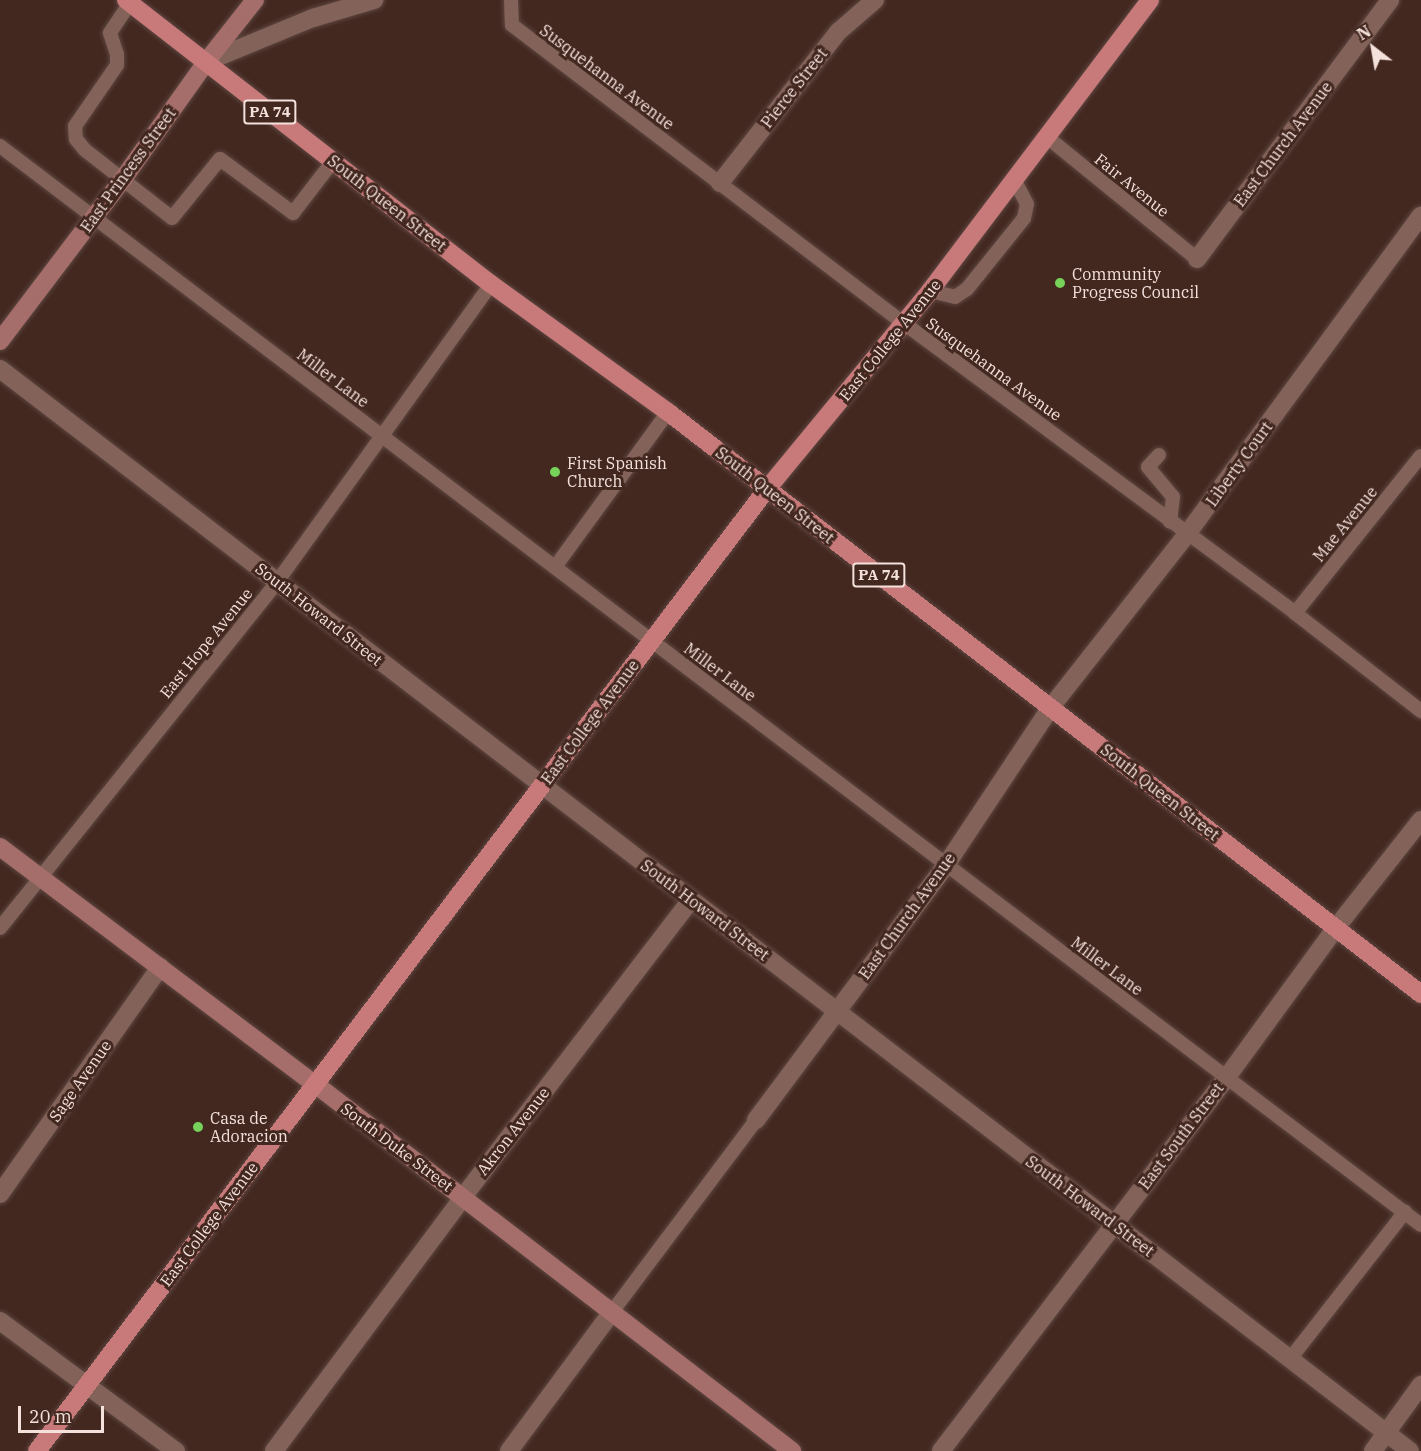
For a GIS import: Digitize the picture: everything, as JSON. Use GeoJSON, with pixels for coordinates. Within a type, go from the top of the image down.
{"type":"FeatureCollection","features":[{"type":"Feature","properties":{"kind":"main road","name":"East College Avenue"},"geometry":{"type":"LineString","coordinates":[[37,1451],[767,489],[905,324],[1150,0]]}},
{"type":"Feature","properties":{"kind":"main road","name":"South Queen Street"},"geometry":{"type":"LineString","coordinates":[[128,2],[491,284],[669,412],[1421,994]]}},
{"type":"Feature","properties":{"kind":"street","name":"East Princess Street"},"geometry":{"type":"LineString","coordinates":[[0,340],[123,179],[206,62],[255,0]]}},
{"type":"Feature","properties":{"kind":"street"},"geometry":{"type":"LineString","coordinates":[[206,62],[313,18],[375,0]]}},
{"type":"Feature","properties":{"kind":"street","name":"Pierce Street"},"geometry":{"type":"LineString","coordinates":[[720,183],[838,32],[875,0]]}},
{"type":"Feature","properties":{"kind":"street","name":"East Church Avenue"},"geometry":{"type":"LineString","coordinates":[[1197,259],[1390,0]]}},
{"type":"Feature","properties":{"kind":"street","name":"Liberty Court"},"geometry":{"type":"LineString","coordinates":[[1051,707],[1187,534],[1421,216]]}},
{"type":"Feature","properties":{"kind":"street","name":"South Howard Street"},"geometry":{"type":"LineString","coordinates":[[0,369],[1410,1451]]}},
{"type":"Feature","properties":{"kind":"street","name":"East Church Avenue"},"geometry":{"type":"LineString","coordinates":[[756,1120],[946,865],[1051,707]]}},
{"type":"Feature","properties":{"kind":"street","name":"East South Street"},"geometry":{"type":"LineString","coordinates":[[940,1451],[1227,1077],[1335,929],[1421,820]]}},
{"type":"Feature","properties":{"kind":"street","name":"South Duke Street"},"geometry":{"type":"LineString","coordinates":[[0,847],[315,1084],[792,1451]]}},
{"type":"Feature","properties":{"kind":"street","name":"Akron Avenue"},"geometry":{"type":"LineString","coordinates":[[274,1451],[462,1197],[691,900]]}},
{"type":"Feature","properties":{"kind":"street","name":"Sage Avenue"},"geometry":{"type":"LineString","coordinates":[[0,1194],[160,967]]}},
{"type":"Feature","properties":{"kind":"street"},"geometry":{"type":"LineString","coordinates":[[509,1451],[612,1312]]}},
{"type":"Feature","properties":{"kind":"street"},"geometry":{"type":"LineString","coordinates":[[0,1321],[176,1451]]}},
{"type":"Feature","properties":{"kind":"street"},"geometry":{"type":"LineString","coordinates":[[1372,1451],[1421,1385]]}},
{"type":"Feature","properties":{"kind":"lane","name":"Susquehanna Avenue"},"geometry":{"type":"LineString","coordinates":[[511,0],[512,25],[905,324],[1295,613],[1421,711]]}},
{"type":"Feature","properties":{"kind":"lane"},"geometry":{"type":"LineString","coordinates":[[128,2],[110,33],[117,54],[117,65],[75,126],[76,139],[85,150],[172,218],[220,159],[293,213],[333,161]]}},
{"type":"Feature","properties":{"kind":"lane","name":"Fair Avenue"},"geometry":{"type":"LineString","coordinates":[[1047,137],[1197,259]]}},
{"type":"Feature","properties":{"kind":"lane","name":"Miller Lane"},"geometry":{"type":"LineString","coordinates":[[0,146],[1421,1225]]}},
{"type":"Feature","properties":{"kind":"lane"},"geometry":{"type":"LineString","coordinates":[[930,291],[955,297],[968,289],[1024,218],[1028,204],[1014,180]]}},
{"type":"Feature","properties":{"kind":"lane","name":"East Hope Avenue"},"geometry":{"type":"LineString","coordinates":[[0,928],[277,582],[491,284]]}},
{"type":"Feature","properties":{"kind":"lane"},"geometry":{"type":"LineString","coordinates":[[555,567],[669,412]]}},
{"type":"Feature","properties":{"kind":"lane"},"geometry":{"type":"LineString","coordinates":[[1159,455],[1148,467],[1173,497],[1170,522]]}},
{"type":"Feature","properties":{"kind":"lane","name":"Mae Avenue"},"geometry":{"type":"LineString","coordinates":[[1295,613],[1421,456]]}},
{"type":"Feature","properties":{"kind":"lane"},"geometry":{"type":"LineString","coordinates":[[612,1312],[756,1120]]}},
{"type":"Feature","properties":{"kind":"lane"},"geometry":{"type":"LineString","coordinates":[[1290,1359],[1405,1212]]}},
{"type":"Feature","properties":{"kind":"place","name":"Community Progress Council"},"geometry":{"type":"Point","coordinates":[1060,283]}},
{"type":"Feature","properties":{"kind":"place","name":"First Spanish Church"},"geometry":{"type":"Point","coordinates":[555,472]}},
{"type":"Feature","properties":{"kind":"place","name":"Casa de Adoracion"},"geometry":{"type":"Point","coordinates":[198,1127]}}]}
